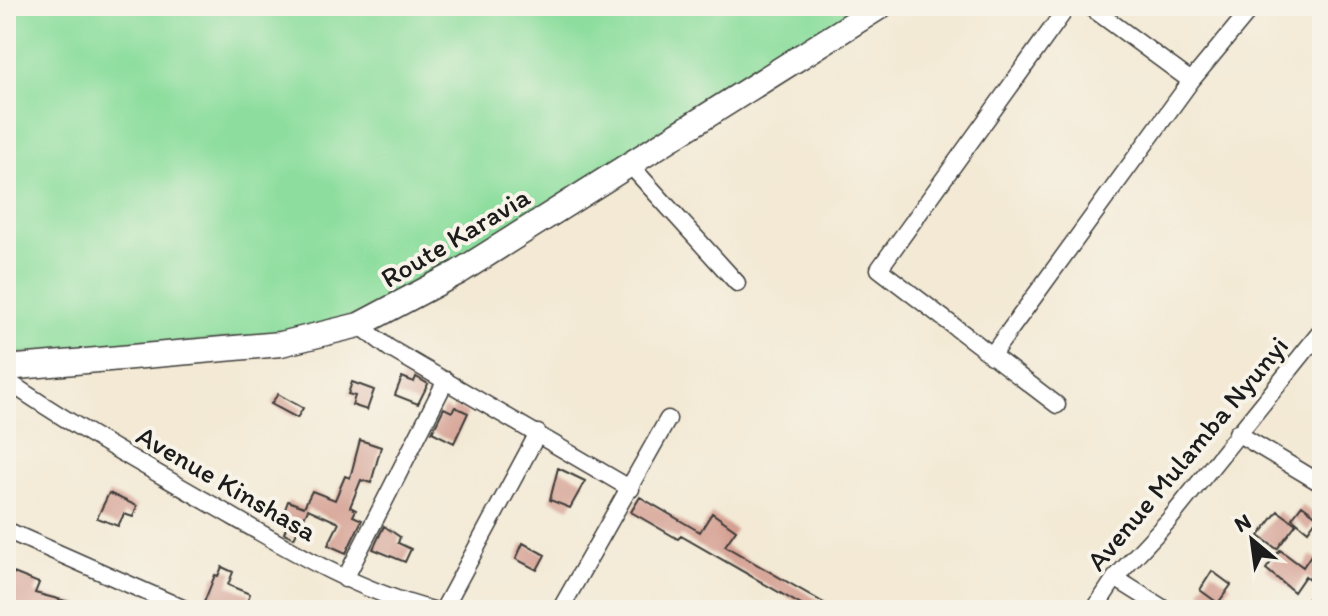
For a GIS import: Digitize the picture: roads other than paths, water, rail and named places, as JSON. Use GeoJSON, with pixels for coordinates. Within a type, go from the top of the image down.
{"type":"FeatureCollection","features":[{"type":"Feature","properties":{"kind":"street","name":"Route Karavia"},"geometry":{"type":"LineString","coordinates":[[6,368],[281,344],[359,325],[459,272],[881,6]]}},
{"type":"Feature","properties":{"kind":"street"},"geometry":{"type":"LineString","coordinates":[[1057,405],[879,269],[1068,6]]}},
{"type":"Feature","properties":{"kind":"street"},"geometry":{"type":"LineString","coordinates":[[1089,6],[1191,81]]}},
{"type":"Feature","properties":{"kind":"street"},"geometry":{"type":"LineString","coordinates":[[991,356],[1191,81],[1244,17],[1245,6]]}},
{"type":"Feature","properties":{"kind":"street"},"geometry":{"type":"LineString","coordinates":[[631,166],[737,283]]}},
{"type":"Feature","properties":{"kind":"street"},"geometry":{"type":"LineString","coordinates":[[359,325],[389,348],[631,489]]}},
{"type":"Feature","properties":{"kind":"street","name":"Avenue Mulamba Nyunyi"},"geometry":{"type":"LineString","coordinates":[[1094,610],[1115,578],[1169,520],[1322,330]]}},
{"type":"Feature","properties":{"kind":"street","name":"Avenue Kinshasa"},"geometry":{"type":"LineString","coordinates":[[6,380],[60,418],[345,579],[392,599],[433,610]]}},
{"type":"Feature","properties":{"kind":"street"},"geometry":{"type":"LineString","coordinates":[[345,579],[446,380]]}},
{"type":"Feature","properties":{"kind":"street"},"geometry":{"type":"LineString","coordinates":[[560,610],[668,419]]}},
{"type":"Feature","properties":{"kind":"street"},"geometry":{"type":"LineString","coordinates":[[443,610],[538,433]]}},
{"type":"Feature","properties":{"kind":"street"},"geometry":{"type":"LineString","coordinates":[[1237,433],[1322,484]]}},
{"type":"Feature","properties":{"kind":"street"},"geometry":{"type":"LineString","coordinates":[[6,530],[187,610]]}},
{"type":"Feature","properties":{"kind":"street"},"geometry":{"type":"LineString","coordinates":[[1115,578],[1166,610]]}},
{"type":"Feature","properties":{"kind":"street"},"geometry":{"type":"LineString","coordinates":[[1310,610],[1322,594]]}}]}
